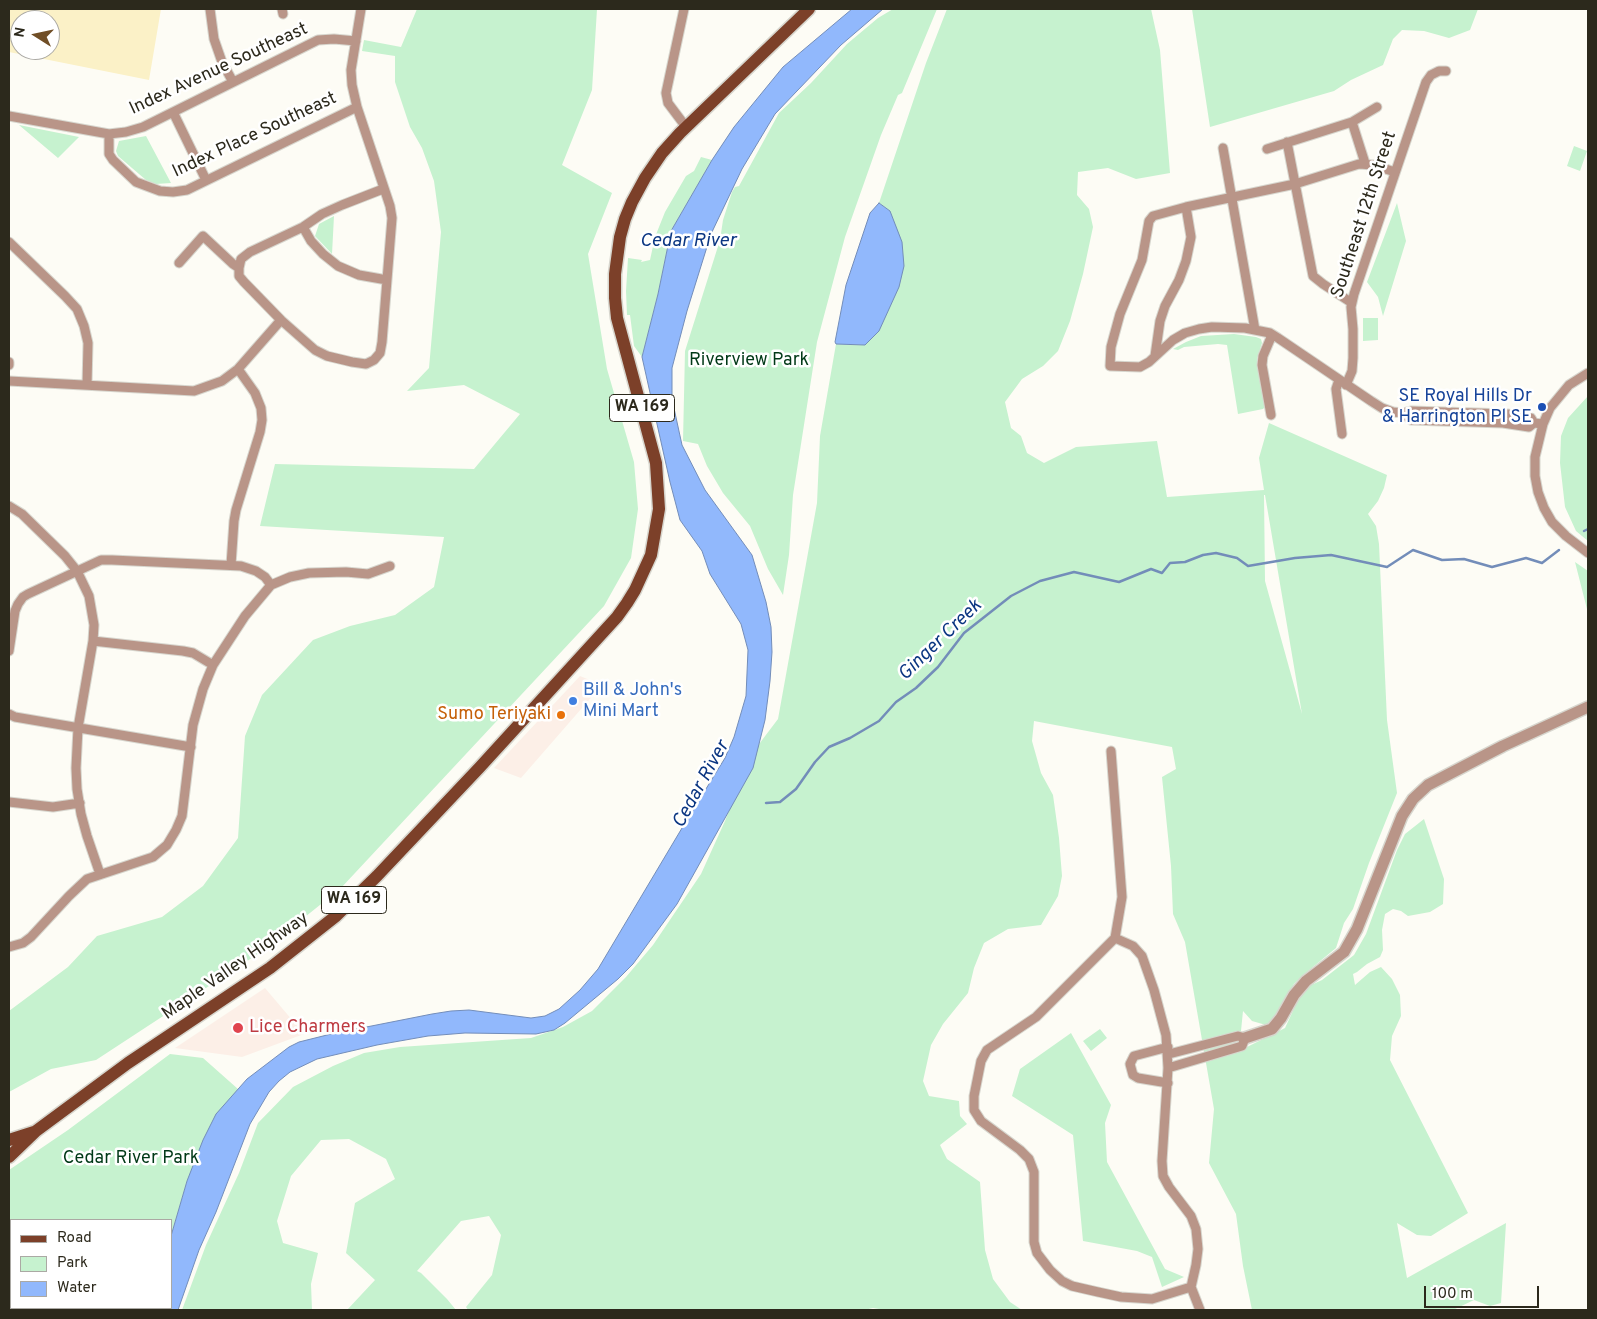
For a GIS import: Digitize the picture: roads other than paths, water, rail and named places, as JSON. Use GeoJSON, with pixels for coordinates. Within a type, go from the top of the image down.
{"type":"FeatureCollection","features":[{"type":"Feature","properties":{"kind":"main road","name":"Maple Valley Highway"},"geometry":{"type":"LineString","coordinates":[[9,1157],[36,1131],[128,1063],[270,968],[336,916],[372,882],[467,780],[617,617],[627,603],[651,555],[659,509],[656,463],[617,318],[615,298],[617,254],[625,219],[645,178],[662,153],[686,127],[808,9]]}},
{"type":"Feature","properties":{"kind":"main road","name":"Maple Valley Highway"},"geometry":{"type":"LineString","coordinates":[[9,1140],[36,1131]]}},
{"type":"Feature","properties":{"kind":"street"},"geometry":{"type":"LineString","coordinates":[[210,9],[214,39],[222,62],[232,82]]}},
{"type":"Feature","properties":{"kind":"street"},"geometry":{"type":"LineString","coordinates":[[361,9],[351,70],[352,85],[357,107],[390,206],[392,218],[382,342],[380,353],[374,360],[366,364],[352,362],[315,350],[244,282],[239,276],[239,268],[241,259],[250,252],[303,227],[322,214],[383,189]]}},
{"type":"Feature","properties":{"kind":"street"},"geometry":{"type":"LineString","coordinates":[[684,9],[666,93],[668,103],[686,127]]}},
{"type":"Feature","properties":{"kind":"street","name":"Index Avenue Southeast"},"geometry":{"type":"LineString","coordinates":[[9,116],[109,134],[126,132],[143,127],[318,40],[334,38],[356,41]]}},
{"type":"Feature","properties":{"kind":"street","name":"Southeast 12th Street"},"geometry":{"type":"LineString","coordinates":[[1342,434],[1336,389],[1352,371],[1352,303],[1426,82],[1431,75],[1439,71],[1446,71]]}},
{"type":"Feature","properties":{"kind":"street","name":"Index Place Southeast"},"geometry":{"type":"LineString","coordinates":[[109,134],[110,154],[113,160],[136,182],[160,191],[173,192],[187,190],[357,107]]}},
{"type":"Feature","properties":{"kind":"street"},"geometry":{"type":"LineString","coordinates":[[1267,149],[1352,122],[1377,107]]}},
{"type":"Feature","properties":{"kind":"street"},"geometry":{"type":"LineString","coordinates":[[173,112],[206,180]]}},
{"type":"Feature","properties":{"kind":"street"},"geometry":{"type":"LineString","coordinates":[[1352,122],[1365,164]]}},
{"type":"Feature","properties":{"kind":"street"},"geometry":{"type":"LineString","coordinates":[[1287,142],[1313,276],[1352,303]]}},
{"type":"Feature","properties":{"kind":"street"},"geometry":{"type":"LineString","coordinates":[[1223,148],[1255,330]]}},
{"type":"Feature","properties":{"kind":"street"},"geometry":{"type":"LineString","coordinates":[[1395,172],[1359,164],[1295,184],[1186,207],[1153,216],[1149,221],[1142,260],[1120,314],[1111,347],[1110,366],[1140,367],[1156,356],[1173,340],[1185,333],[1199,329],[1230,326],[1272,335],[1382,408],[1403,413],[1411,420],[1503,423],[1529,427],[1538,423],[1569,385],[1588,373]]}},
{"type":"Feature","properties":{"kind":"street"},"geometry":{"type":"LineString","coordinates":[[1156,356],[1160,322],[1165,306],[1180,280],[1190,245],[1191,237],[1186,207]]}},
{"type":"Feature","properties":{"kind":"street"},"geometry":{"type":"LineString","coordinates":[[303,227],[311,241],[338,266],[359,275],[386,280]]}},
{"type":"Feature","properties":{"kind":"street"},"geometry":{"type":"LineString","coordinates":[[179,263],[203,236],[239,268]]}},
{"type":"Feature","properties":{"kind":"street"},"geometry":{"type":"LineString","coordinates":[[9,242],[77,309],[88,343],[87,385]]}},
{"type":"Feature","properties":{"kind":"street"},"geometry":{"type":"LineString","coordinates":[[9,382],[194,391],[222,381],[238,369],[282,320]]}},
{"type":"Feature","properties":{"kind":"street"},"geometry":{"type":"LineString","coordinates":[[1271,415],[1262,365],[1263,356],[1272,335]]}},
{"type":"Feature","properties":{"kind":"street"},"geometry":{"type":"LineString","coordinates":[[231,566],[236,510],[262,420],[261,408],[255,393],[238,369]]}},
{"type":"Feature","properties":{"kind":"street"},"geometry":{"type":"LineString","coordinates":[[1538,423],[1535,476],[1544,508],[1552,522],[1588,553]]}},
{"type":"Feature","properties":{"kind":"street"},"geometry":{"type":"LineString","coordinates":[[9,506],[22,514],[61,552],[77,571],[89,596],[94,625],[93,641],[78,728],[76,768],[80,804],[87,836],[100,874]]}},
{"type":"Feature","properties":{"kind":"street"},"geometry":{"type":"LineString","coordinates":[[9,651],[16,610],[23,598],[101,560],[231,566],[256,571],[265,577],[271,585]]}},
{"type":"Feature","properties":{"kind":"street"},"geometry":{"type":"LineString","coordinates":[[9,948],[23,943],[32,936],[79,886],[88,879],[153,857],[167,845],[182,816],[193,725],[197,708],[213,665],[246,616],[271,585],[290,577],[310,573],[346,572],[368,574],[390,566]]}},
{"type":"Feature","properties":{"kind":"street"},"geometry":{"type":"LineString","coordinates":[[93,641],[183,651],[193,653],[213,665]]}},
{"type":"Feature","properties":{"kind":"street"},"geometry":{"type":"LineString","coordinates":[[1168,1083],[1138,1078],[1133,1075],[1130,1064],[1134,1056],[1238,1036],[1245,1038],[1272,1029],[1281,1018],[1294,995],[1306,981],[1344,952],[1357,929],[1402,816],[1413,799],[1428,785],[1504,746],[1588,707]]}},
{"type":"Feature","properties":{"kind":"street"},"geometry":{"type":"LineString","coordinates":[[9,714],[15,717],[191,747]]}},
{"type":"Feature","properties":{"kind":"street"},"geometry":{"type":"LineString","coordinates":[[1111,751],[1122,897],[1115,938],[1036,1017],[987,1050],[981,1061],[974,1096],[974,1110],[981,1122],[1020,1150],[1029,1159],[1034,1172],[1034,1242],[1037,1253],[1050,1270],[1062,1281],[1072,1286],[1121,1297],[1152,1299],[1191,1287]]}},
{"type":"Feature","properties":{"kind":"street"},"geometry":{"type":"LineString","coordinates":[[9,802],[52,807],[80,804]]}},
{"type":"Feature","properties":{"kind":"street"},"geometry":{"type":"LineString","coordinates":[[1115,938],[1133,946],[1142,956],[1154,990],[1166,1035],[1168,1083],[1162,1162],[1163,1176],[1191,1216],[1196,1229],[1198,1249],[1191,1287],[1200,1310]]}},
{"type":"Feature","properties":{"kind":"street"},"geometry":{"type":"LineString","coordinates":[[1168,1068],[1242,1046],[1245,1038]]}},
{"type":"Feature","properties":{"kind":"water","name":"Cedar River"},"geometry":{"type":"Polygon","coordinates":[[[852,9],[883,9],[841,45],[775,114],[742,169],[711,234],[687,311],[672,368],[672,399],[682,445],[705,490],[752,555],[766,602],[771,627],[770,681],[765,720],[753,768],[677,904],[633,964],[565,1023],[554,1030],[536,1034],[465,1033],[428,1036],[377,1045],[317,1059],[290,1072],[279,1081],[269,1092],[250,1124],[216,1212],[199,1250],[178,1310],[149,1310],[172,1309],[172,1233],[187,1181],[203,1140],[216,1114],[247,1079],[289,1047],[299,1042],[331,1034],[451,1011],[469,1010],[531,1018],[545,1016],[559,1009],[580,990],[598,969],[725,758],[734,737],[746,696],[748,650],[741,624],[710,574],[702,551],[680,520],[642,357],[671,231],[712,160],[734,127],[783,67],[852,9]]]}},
{"type":"Feature","properties":{"kind":"water"},"geometry":{"type":"Polygon","coordinates":[[[879,203],[890,211],[902,242],[904,266],[899,287],[879,331],[865,345],[836,344],[846,285],[870,213],[879,203]]]}},
{"type":"Feature","properties":{"kind":"waterway","name":"Ginger Creek"},"geometry":{"type":"LineString","coordinates":[[1584,531],[1588,529]]}},
{"type":"Feature","properties":{"kind":"waterway","name":"Ginger Creek"},"geometry":{"type":"LineString","coordinates":[[766,803],[780,802],[796,789],[815,762],[829,747],[850,738],[879,721],[896,702],[916,688],[938,667],[964,633],[1011,596],[1040,581],[1074,572],[1119,582],[1151,569],[1162,573],[1170,563],[1185,562],[1203,555],[1216,553],[1237,558],[1248,566],[1295,558],[1331,555],[1387,567],[1413,550],[1442,560],[1464,559],[1492,567],[1526,558],[1542,563],[1559,550]]}},
{"type":"Feature","properties":{"kind":"place","name":"SE Royal Hills Dr & Harrington Pl SE"},"geometry":{"type":"Point","coordinates":[1542,407]}},
{"type":"Feature","properties":{"kind":"place","name":"Bill & John's Mini Mart"},"geometry":{"type":"Point","coordinates":[573,701]}},
{"type":"Feature","properties":{"kind":"place","name":"Sumo Teriyaki"},"geometry":{"type":"Point","coordinates":[561,715]}},
{"type":"Feature","properties":{"kind":"place","name":"Lice Charmers"},"geometry":{"type":"Point","coordinates":[238,1028]}},
{"type":"Feature","properties":{"kind":"park label","name":"Riverview Park"},"geometry":{"type":"Point","coordinates":[749,361]}},
{"type":"Feature","properties":{"kind":"park label","name":"Cedar River Park"},"geometry":{"type":"Point","coordinates":[131,1159]}}]}
